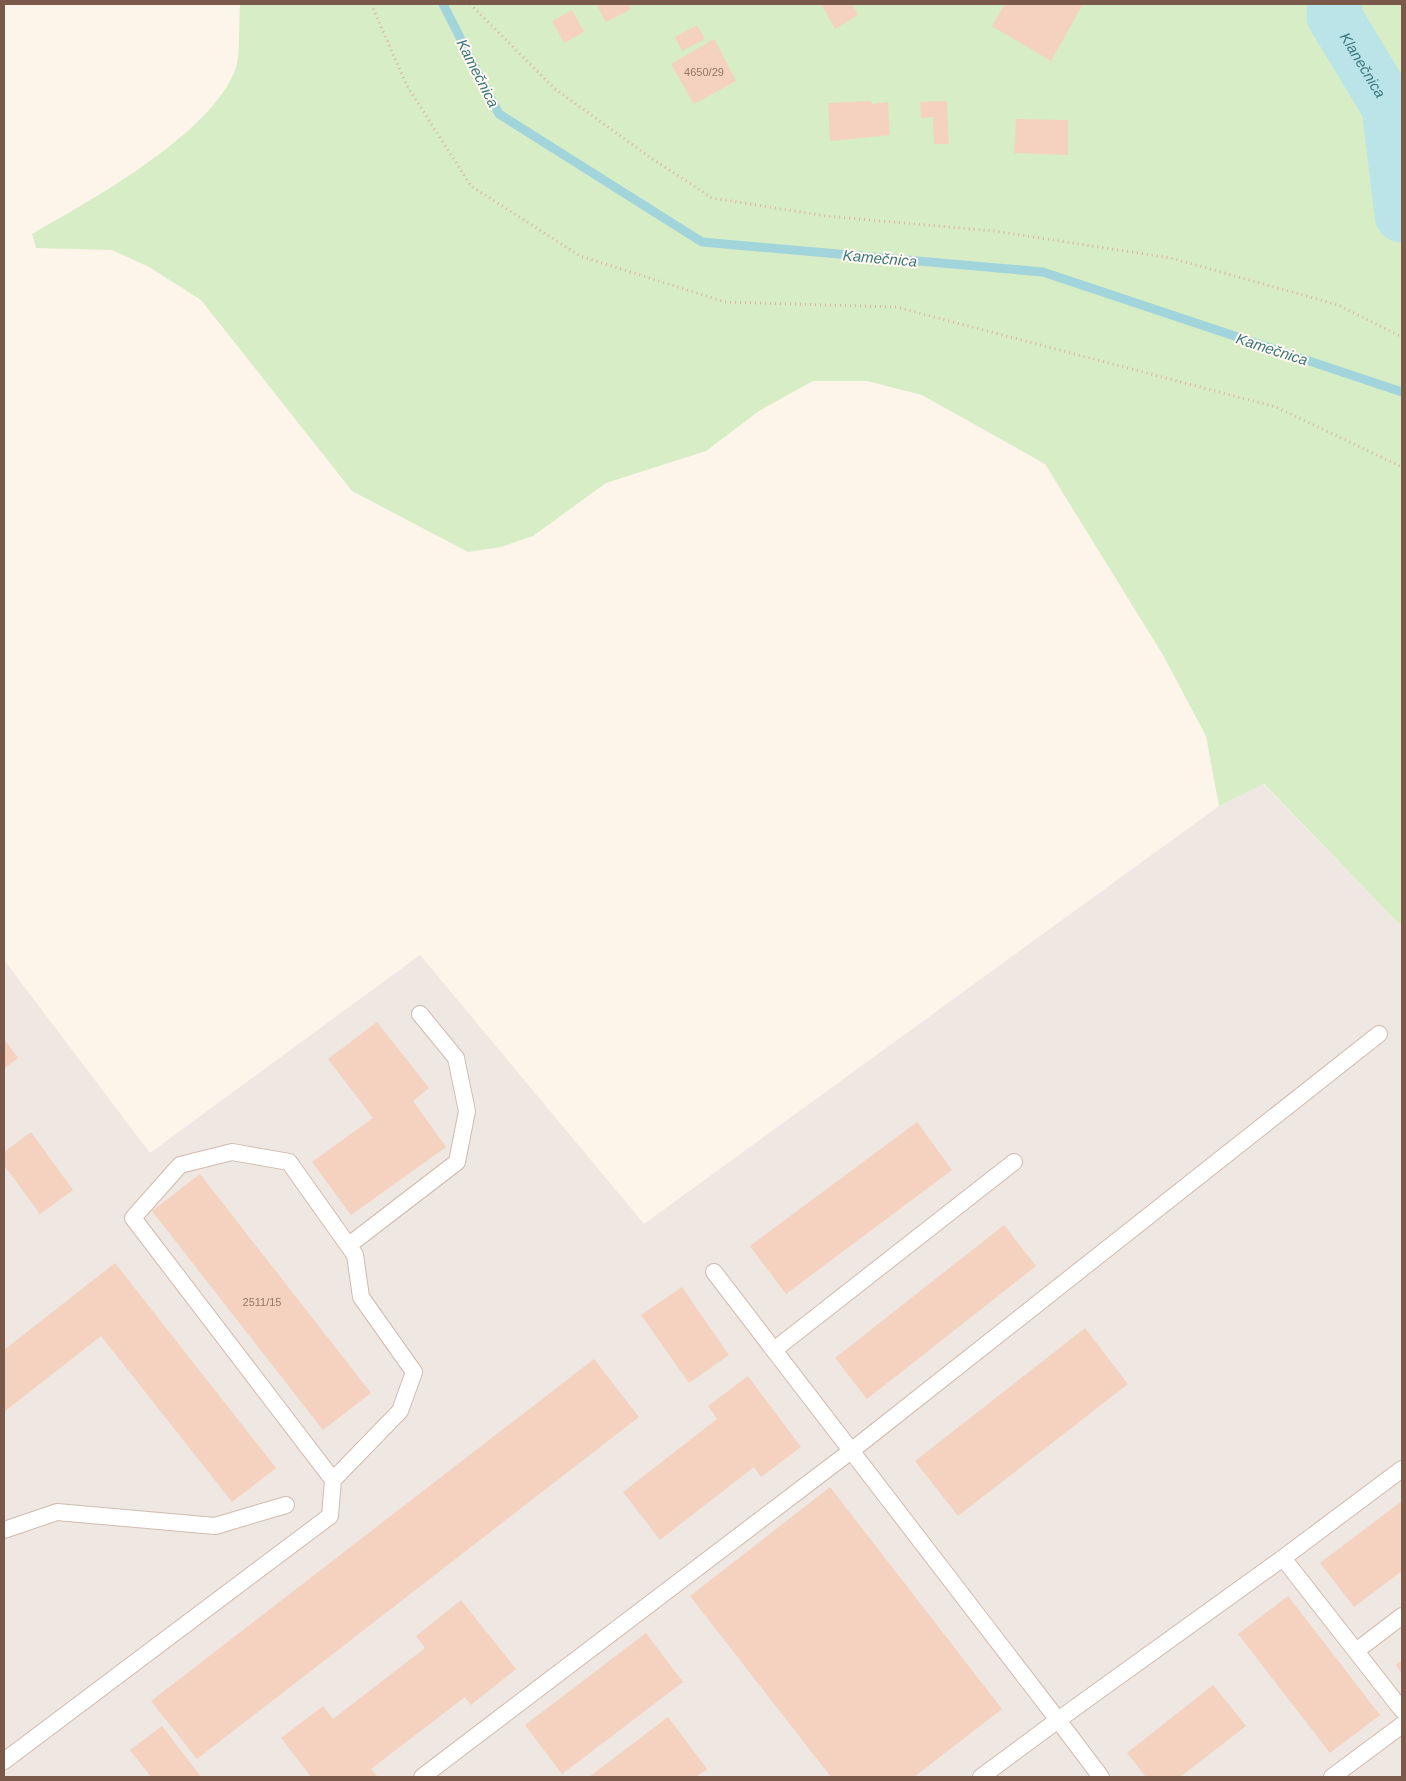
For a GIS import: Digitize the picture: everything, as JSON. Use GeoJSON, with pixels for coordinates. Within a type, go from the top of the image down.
{"type":"FeatureCollection","features":[{"type":"Feature","properties":{"kind":"lane"},"geometry":{"type":"LineString","coordinates":[[348,1245],[458,1162],[467,1111],[456,1058],[420,1014]]}},
{"type":"Feature","properties":{"kind":"lane"},"geometry":{"type":"LineString","coordinates":[[422,1777],[851,1451],[1379,1034]]}},
{"type":"Feature","properties":{"kind":"lane"},"geometry":{"type":"LineString","coordinates":[[4,1761],[330,1516],[333,1480],[400,1411],[414,1372],[361,1297],[355,1255],[289,1162],[232,1152],[180,1165],[133,1218],[333,1480]]}},
{"type":"Feature","properties":{"kind":"lane"},"geometry":{"type":"LineString","coordinates":[[774,1350],[1014,1162]]}},
{"type":"Feature","properties":{"kind":"lane"},"geometry":{"type":"LineString","coordinates":[[714,1272],[1101,1777]]}},
{"type":"Feature","properties":{"kind":"lane"},"geometry":{"type":"LineString","coordinates":[[981,1777],[1283,1558],[1402,1469]]}},
{"type":"Feature","properties":{"kind":"lane"},"geometry":{"type":"LineString","coordinates":[[4,1530],[57,1512],[215,1526],[286,1505]]}},
{"type":"Feature","properties":{"kind":"lane"},"geometry":{"type":"LineString","coordinates":[[1283,1558],[1402,1710]]}},
{"type":"Feature","properties":{"kind":"lane"},"geometry":{"type":"LineString","coordinates":[[1356,1651],[1402,1616]]}},
{"type":"Feature","properties":{"kind":"lane"},"geometry":{"type":"LineString","coordinates":[[1332,1777],[1402,1725]]}},
{"type":"Feature","properties":{"kind":"path"},"geometry":{"type":"LineString","coordinates":[[371,4],[407,86],[471,186],[580,256],[725,302],[896,307],[1276,407],[1402,467]]}},
{"type":"Feature","properties":{"kind":"path"},"geometry":{"type":"LineString","coordinates":[[470,4],[556,89],[651,158],[712,198],[826,216],[994,231],[1171,258],[1338,305],[1402,337]]}},
{"type":"Feature","properties":{"kind":"shaded area"},"geometry":{"type":"Polygon","coordinates":[[[1263,784],[1402,927],[1402,1777],[4,1777],[4,960],[150,1153],[420,955],[644,1224],[1219,806],[1263,784]]]}},
{"type":"Feature","properties":{"kind":"green space"},"geometry":{"type":"Polygon","coordinates":[[[240,4],[1402,4],[1402,927],[1264,784],[1219,806],[1206,736],[1163,655],[1045,464],[922,395],[867,381],[813,381],[759,411],[706,451],[606,483],[533,536],[501,547],[468,552],[352,491],[201,300],[149,267],[112,250],[36,248],[32,234],[116,184],[147,163],[176,141],[202,117],[223,93],[236,68],[239,46],[240,4]]]}},
{"type":"Feature","properties":{"kind":"building"},"geometry":{"type":"Polygon","coordinates":[[[596,4],[628,4],[631,9],[606,22],[596,4]]]}},
{"type":"Feature","properties":{"kind":"building"},"geometry":{"type":"Polygon","coordinates":[[[821,4],[852,4],[858,15],[835,29],[821,4]]]}},
{"type":"Feature","properties":{"kind":"building"},"geometry":{"type":"Polygon","coordinates":[[[1005,4],[1083,4],[1051,61],[992,26],[1005,4]]]}},
{"type":"Feature","properties":{"kind":"building"},"geometry":{"type":"Polygon","coordinates":[[[572,10],[584,32],[564,43],[552,21],[572,10]]]}},
{"type":"Feature","properties":{"kind":"building"},"geometry":{"type":"Polygon","coordinates":[[[697,25],[705,39],[682,51],[675,37],[697,25]]]}},
{"type":"Feature","properties":{"kind":"building"},"geometry":{"type":"Polygon","coordinates":[[[714,39],[736,81],[694,104],[671,64],[714,39]]]}},
{"type":"Feature","properties":{"kind":"building"},"geometry":{"type":"Polygon","coordinates":[[[871,101],[872,104],[888,102],[890,135],[830,141],[828,103],[871,101]]]}},
{"type":"Feature","properties":{"kind":"building"},"geometry":{"type":"Polygon","coordinates":[[[947,101],[949,144],[934,144],[933,117],[921,118],[920,102],[947,101]]]}},
{"type":"Feature","properties":{"kind":"building"},"geometry":{"type":"Polygon","coordinates":[[[1016,119],[1068,120],[1068,155],[1014,153],[1016,119]]]}},
{"type":"Feature","properties":{"kind":"building"},"geometry":{"type":"Polygon","coordinates":[[[377,1022],[429,1088],[413,1101],[446,1147],[351,1215],[312,1162],[373,1118],[328,1059],[377,1022]]]}},
{"type":"Feature","properties":{"kind":"building"},"geometry":{"type":"Polygon","coordinates":[[[4,1039],[18,1058],[4,1069],[4,1039]]]}},
{"type":"Feature","properties":{"kind":"building"},"geometry":{"type":"Polygon","coordinates":[[[917,1122],[952,1170],[786,1294],[750,1246],[917,1122]]]}},
{"type":"Feature","properties":{"kind":"building"},"geometry":{"type":"Polygon","coordinates":[[[31,1132],[73,1190],[40,1214],[4,1165],[4,1152],[31,1132]]]}},
{"type":"Feature","properties":{"kind":"building"},"geometry":{"type":"Polygon","coordinates":[[[200,1174],[371,1393],[323,1430],[152,1211],[200,1174]]]}},
{"type":"Feature","properties":{"kind":"building"},"geometry":{"type":"Polygon","coordinates":[[[1004,1225],[1036,1266],[867,1399],[835,1358],[1004,1225]]]}},
{"type":"Feature","properties":{"kind":"building"},"geometry":{"type":"Polygon","coordinates":[[[115,1263],[276,1468],[232,1502],[101,1336],[4,1412],[4,1350],[115,1263]]]}},
{"type":"Feature","properties":{"kind":"building"},"geometry":{"type":"Polygon","coordinates":[[[682,1287],[729,1355],[689,1383],[641,1315],[682,1287]]]}},
{"type":"Feature","properties":{"kind":"building"},"geometry":{"type":"Polygon","coordinates":[[[1085,1328],[1128,1384],[958,1516],[915,1461],[1085,1328]]]}},
{"type":"Feature","properties":{"kind":"building"},"geometry":{"type":"Polygon","coordinates":[[[594,1359],[639,1417],[197,1759],[151,1701],[594,1359]]]}},
{"type":"Feature","properties":{"kind":"building"},"geometry":{"type":"Polygon","coordinates":[[[748,1376],[801,1447],[761,1477],[754,1467],[660,1540],[623,1492],[717,1419],[708,1406],[748,1376]]]}},
{"type":"Feature","properties":{"kind":"building"},"geometry":{"type":"Polygon","coordinates":[[[830,1487],[1002,1709],[914,1777],[831,1777],[690,1596],[830,1487]]]}},
{"type":"Feature","properties":{"kind":"building"},"geometry":{"type":"Polygon","coordinates":[[[1402,1501],[1402,1571],[1354,1607],[1320,1563],[1402,1501]]]}},
{"type":"Feature","properties":{"kind":"building"},"geometry":{"type":"Polygon","coordinates":[[[1288,1596],[1380,1715],[1330,1753],[1238,1634],[1288,1596]]]}},
{"type":"Feature","properties":{"kind":"building"},"geometry":{"type":"Polygon","coordinates":[[[461,1600],[516,1669],[471,1705],[465,1697],[371,1769],[378,1777],[311,1777],[281,1738],[323,1706],[333,1719],[425,1648],[416,1636],[461,1600]]]}},
{"type":"Feature","properties":{"kind":"building"},"geometry":{"type":"Polygon","coordinates":[[[646,1633],[683,1682],[562,1774],[525,1725],[646,1633]]]}},
{"type":"Feature","properties":{"kind":"building"},"geometry":{"type":"Polygon","coordinates":[[[1402,1660],[1402,1674],[1396,1665],[1402,1660]]]}},
{"type":"Feature","properties":{"kind":"building"},"geometry":{"type":"Polygon","coordinates":[[[1213,1685],[1246,1726],[1180,1777],[1146,1777],[1127,1753],[1213,1685]]]}},
{"type":"Feature","properties":{"kind":"building"},"geometry":{"type":"Polygon","coordinates":[[[668,1717],[707,1769],[696,1777],[589,1777],[668,1717]]]}},
{"type":"Feature","properties":{"kind":"building"},"geometry":{"type":"Polygon","coordinates":[[[162,1726],[201,1777],[151,1777],[130,1750],[162,1726]]]}},
{"type":"Feature","properties":{"kind":"waterway","name":"Kamečnica"},"geometry":{"type":"LineString","coordinates":[[443,4],[499,114],[702,242],[1043,272],[1402,392]]}},
{"type":"Feature","properties":{"kind":"waterway","name":"Klanečnica"},"geometry":{"type":"LineString","coordinates":[[1335,4],[1334,16],[1389,107],[1402,215]]}}]}
